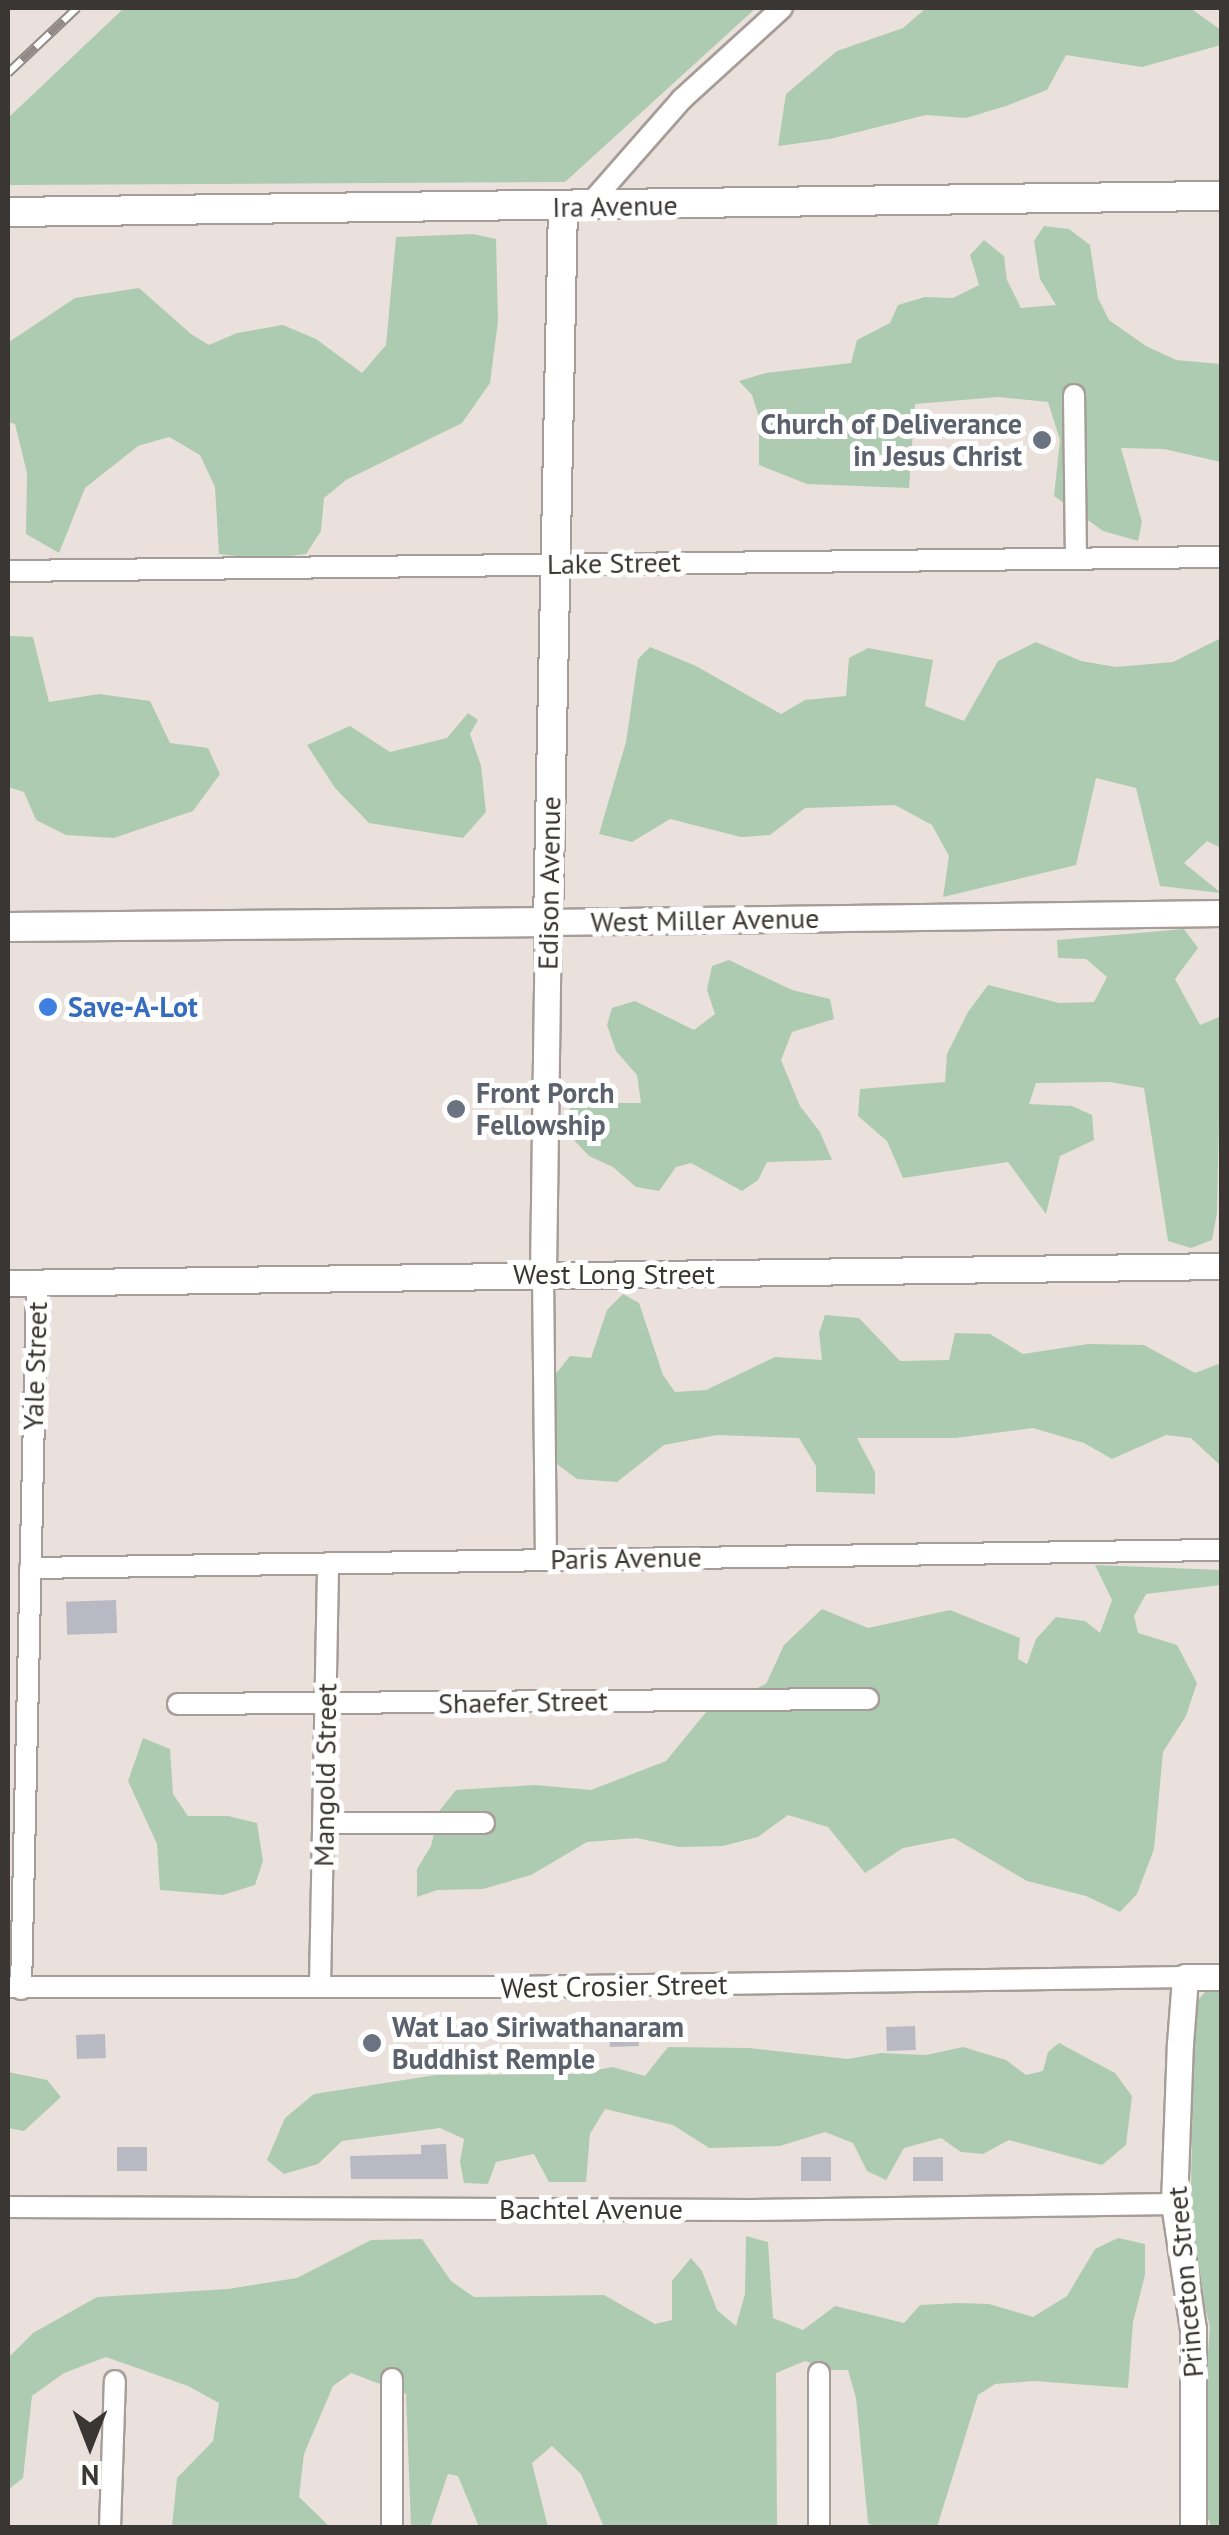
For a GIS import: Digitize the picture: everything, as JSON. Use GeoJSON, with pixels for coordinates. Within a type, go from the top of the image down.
{"type":"FeatureCollection","features":[{"type":"Feature","properties":{"kind":"main road","name":"Ira Avenue"},"geometry":{"type":"LineString","coordinates":[[8,212],[1222,196]]}},
{"type":"Feature","properties":{"kind":"main road","name":"Edison Avenue"},"geometry":{"type":"LineString","coordinates":[[548,922],[556,564],[576,206]]}},
{"type":"Feature","properties":{"kind":"main road","name":"West Miller Avenue"},"geometry":{"type":"LineString","coordinates":[[8,927],[548,922]]}},
{"type":"Feature","properties":{"kind":"street"},"geometry":{"type":"LineString","coordinates":[[576,206],[682,99],[782,8]]}},
{"type":"Feature","properties":{"kind":"street"},"geometry":{"type":"LineString","coordinates":[[1074,395],[1076,558]]}},
{"type":"Feature","properties":{"kind":"street","name":"Lake Street"},"geometry":{"type":"LineString","coordinates":[[8,571],[1222,556]]}},
{"type":"Feature","properties":{"kind":"street","name":"West Miller Avenue"},"geometry":{"type":"LineString","coordinates":[[548,922],[1222,914]]}},
{"type":"Feature","properties":{"kind":"street","name":"Edison Avenue"},"geometry":{"type":"LineString","coordinates":[[546,1559],[548,922]]}},
{"type":"Feature","properties":{"kind":"street","name":"West Long Street"},"geometry":{"type":"LineString","coordinates":[[8,1283],[1222,1266]]}},
{"type":"Feature","properties":{"kind":"street","name":"Yale Street"},"geometry":{"type":"LineString","coordinates":[[14,1988],[37,1283]]}},
{"type":"Feature","properties":{"kind":"street","name":"Paris Avenue"},"geometry":{"type":"LineString","coordinates":[[30,1568],[1222,1550]]}},
{"type":"Feature","properties":{"kind":"street","name":"Mangold Street"},"geometry":{"type":"LineString","coordinates":[[320,1986],[328,1563]]}},
{"type":"Feature","properties":{"kind":"street","name":"Shaefer Street"},"geometry":{"type":"LineString","coordinates":[[178,1704],[868,1700]]}},
{"type":"Feature","properties":{"kind":"street"},"geometry":{"type":"LineString","coordinates":[[325,1823],[484,1824]]}},
{"type":"Feature","properties":{"kind":"street","name":"West Crosier Street"},"geometry":{"type":"LineString","coordinates":[[14,1988],[1222,1976]]}},
{"type":"Feature","properties":{"kind":"street","name":"Princeton Street"},"geometry":{"type":"LineString","coordinates":[[1185,1977],[1174,2204],[1193,2329],[1193,2528]]}},
{"type":"Feature","properties":{"kind":"street","name":"Bachtel Avenue"},"geometry":{"type":"LineString","coordinates":[[8,2208],[752,2210],[1174,2204]]}},
{"type":"Feature","properties":{"kind":"street"},"geometry":{"type":"LineString","coordinates":[[819,2373],[819,2528]]}},
{"type":"Feature","properties":{"kind":"street"},"geometry":{"type":"LineString","coordinates":[[392,2379],[392,2528]]}},
{"type":"Feature","properties":{"kind":"street"},"geometry":{"type":"LineString","coordinates":[[110,2528],[115,2381]]}},
{"type":"Feature","properties":{"kind":"green space"},"geometry":{"type":"Polygon","coordinates":[[[124,8],[756,8],[565,182],[8,185],[8,118],[124,8]]]}},
{"type":"Feature","properties":{"kind":"green space"},"geometry":{"type":"Polygon","coordinates":[[[926,8],[1190,8],[1221,30],[1221,45],[1142,67],[1066,55],[1047,90],[1006,106],[966,118],[926,115],[830,139],[778,146],[786,94],[837,51],[903,28],[926,8]]]}},
{"type":"Feature","properties":{"kind":"green space"},"geometry":{"type":"Polygon","coordinates":[[[1044,226],[1069,229],[1090,245],[1098,298],[1109,320],[1146,346],[1176,360],[1221,364],[1221,462],[1164,449],[1121,448],[1142,522],[1138,541],[1103,531],[1054,496],[1060,440],[1048,402],[998,397],[915,404],[909,488],[807,484],[759,465],[759,417],[752,395],[739,381],[766,373],[851,363],[857,340],[890,323],[898,305],[925,297],[953,298],[979,285],[970,255],[984,240],[1004,256],[1007,280],[1021,308],[1056,305],[1040,279],[1034,241],[1044,226]]]}},
{"type":"Feature","properties":{"kind":"green space"},"geometry":{"type":"Polygon","coordinates":[[[473,234],[496,239],[498,321],[490,383],[462,423],[346,480],[324,498],[321,531],[306,554],[263,559],[219,554],[215,487],[200,455],[169,437],[138,446],[85,488],[59,553],[26,534],[27,473],[15,424],[8,422],[9,342],[75,298],[139,288],[209,345],[237,333],[283,325],[316,339],[362,373],[386,345],[396,237],[473,234]]]}},
{"type":"Feature","properties":{"kind":"green space"},"geometry":{"type":"Polygon","coordinates":[[[10,636],[33,637],[49,702],[99,694],[150,701],[170,743],[208,748],[220,774],[193,811],[114,838],[66,835],[36,820],[24,792],[8,787],[10,636]]]}},
{"type":"Feature","properties":{"kind":"green space"},"geometry":{"type":"Polygon","coordinates":[[[1221,638],[1221,848],[1207,841],[1184,863],[1221,893],[1160,886],[1136,788],[1096,778],[1076,865],[943,897],[949,856],[932,825],[895,805],[805,808],[770,835],[741,837],[670,819],[632,842],[599,834],[626,742],[638,659],[650,647],[696,666],[781,714],[805,700],[846,696],[849,658],[868,648],[933,660],[925,706],[964,721],[998,661],[1036,642],[1081,661],[1116,667],[1173,662],[1221,638]]]}},
{"type":"Feature","properties":{"kind":"green space"},"geometry":{"type":"Polygon","coordinates":[[[468,713],[478,720],[470,734],[481,766],[486,812],[463,838],[369,823],[335,788],[307,745],[350,726],[390,752],[447,738],[468,713]]]}},
{"type":"Feature","properties":{"kind":"green space"},"geometry":{"type":"Polygon","coordinates":[[[1184,929],[1198,948],[1175,979],[1200,1025],[1221,1016],[1217,1213],[1212,1240],[1191,1248],[1168,1241],[1144,1088],[1110,1082],[1036,1083],[1029,1104],[1072,1106],[1092,1115],[1094,1140],[1060,1156],[1046,1214],[1008,1162],[903,1178],[887,1141],[858,1116],[860,1089],[945,1082],[947,1054],[968,1012],[988,985],[1059,1003],[1094,1002],[1107,977],[1086,959],[1058,958],[1057,940],[1184,929]]]}},
{"type":"Feature","properties":{"kind":"green space"},"geometry":{"type":"Polygon","coordinates":[[[729,960],[792,990],[830,999],[834,1019],[792,1032],[781,1060],[800,1106],[820,1132],[832,1160],[767,1162],[758,1180],[742,1191],[691,1163],[676,1167],[659,1191],[636,1187],[613,1167],[589,1156],[572,1138],[568,1114],[572,1103],[641,1103],[637,1075],[616,1051],[607,1025],[612,1008],[635,1001],[694,1030],[715,1014],[707,990],[712,966],[729,960]]]}},
{"type":"Feature","properties":{"kind":"green space"},"geometry":{"type":"Polygon","coordinates":[[[623,1294],[639,1303],[663,1375],[675,1392],[706,1390],[775,1357],[822,1360],[819,1333],[825,1315],[859,1318],[900,1361],[949,1360],[955,1333],[990,1334],[1023,1354],[1088,1344],[1144,1345],[1195,1373],[1221,1363],[1221,1466],[1191,1438],[1166,1435],[1112,1459],[1084,1443],[1033,1428],[955,1438],[857,1438],[875,1472],[875,1494],[816,1492],[816,1466],[799,1438],[717,1435],[664,1445],[617,1482],[577,1479],[557,1464],[554,1376],[570,1356],[591,1358],[607,1310],[623,1294]]]}},
{"type":"Feature","properties":{"kind":"green space"},"geometry":{"type":"Polygon","coordinates":[[[1095,1565],[1221,1570],[1221,1585],[1146,1594],[1134,1616],[1138,1633],[1177,1645],[1197,1683],[1186,1716],[1163,1752],[1154,1849],[1137,1894],[1120,1912],[1086,1896],[1027,1881],[954,1838],[903,1848],[865,1873],[828,1827],[788,1815],[758,1837],[723,1846],[679,1847],[637,1838],[587,1842],[531,1875],[483,1889],[437,1890],[417,1897],[417,1869],[431,1846],[440,1810],[456,1790],[535,1785],[591,1790],[666,1761],[707,1711],[766,1684],[784,1645],[822,1609],[868,1628],[950,1610],[1020,1638],[1018,1659],[1027,1664],[1036,1639],[1056,1617],[1085,1621],[1100,1633],[1112,1600],[1095,1565]]]}},
{"type":"Feature","properties":{"kind":"green space"},"geometry":{"type":"Polygon","coordinates":[[[143,1738],[170,1749],[173,1794],[188,1816],[228,1816],[257,1823],[263,1861],[255,1885],[223,1895],[160,1890],[157,1844],[128,1781],[143,1738]]]}},
{"type":"Feature","properties":{"kind":"green space"},"geometry":{"type":"Polygon","coordinates":[[[1211,1985],[1221,1985],[1221,2527],[1211,2527],[1198,2488],[1210,2326],[1190,2250],[1194,2005],[1211,1985]]]}},
{"type":"Feature","properties":{"kind":"green space"},"geometry":{"type":"Polygon","coordinates":[[[1059,2043],[1115,2073],[1132,2096],[1126,2145],[1102,2165],[1009,2140],[983,2154],[961,2152],[941,2138],[904,2148],[886,2180],[867,2171],[853,2143],[825,2132],[780,2146],[709,2148],[673,2125],[605,2109],[590,2134],[586,2182],[549,2182],[534,2154],[496,2162],[488,2184],[464,2183],[460,2162],[464,2139],[440,2128],[342,2141],[318,2164],[284,2174],[267,2160],[285,2118],[314,2094],[436,2075],[577,2074],[612,2067],[645,2076],[668,2047],[749,2048],[848,2059],[881,2053],[926,2055],[963,2047],[1006,2060],[1026,2075],[1043,2071],[1048,2052],[1059,2043]]]}},
{"type":"Feature","properties":{"kind":"green space"},"geometry":{"type":"Polygon","coordinates":[[[8,2072],[47,2080],[61,2097],[24,2131],[8,2128],[8,2072]]]}},
{"type":"Feature","properties":{"kind":"green space"},"geometry":{"type":"Polygon","coordinates":[[[746,2236],[768,2242],[773,2318],[803,2330],[835,2306],[904,2323],[920,2305],[958,2303],[989,2304],[1033,2317],[1067,2296],[1095,2249],[1118,2238],[1145,2244],[1145,2275],[1133,2322],[1128,2388],[1034,2381],[995,2384],[978,2395],[937,2527],[874,2527],[868,2523],[856,2398],[848,2370],[830,2370],[805,2361],[776,2373],[777,2527],[604,2527],[581,2474],[552,2446],[532,2463],[548,2527],[479,2527],[458,2476],[448,2474],[430,2527],[411,2527],[406,2394],[351,2373],[333,2386],[304,2454],[299,2497],[330,2527],[172,2527],[177,2478],[213,2441],[219,2403],[188,2386],[106,2357],[64,2373],[32,2396],[23,2478],[8,2490],[8,2358],[33,2333],[97,2297],[228,2289],[297,2278],[371,2240],[422,2239],[451,2281],[474,2297],[604,2295],[655,2324],[672,2320],[672,2281],[691,2258],[702,2271],[717,2310],[736,2326],[745,2294],[746,2236]]]}},
{"type":"Feature","properties":{"kind":"building"},"geometry":{"type":"Polygon","coordinates":[[[116,1600],[117,1633],[67,1635],[66,1602],[116,1600]]]}},
{"type":"Feature","properties":{"kind":"building"},"geometry":{"type":"Polygon","coordinates":[[[638,2022],[639,2046],[610,2047],[609,2023],[638,2022]]]}},
{"type":"Feature","properties":{"kind":"building"},"geometry":{"type":"Polygon","coordinates":[[[915,2026],[916,2050],[887,2051],[886,2027],[915,2026]]]}},
{"type":"Feature","properties":{"kind":"building"},"geometry":{"type":"Polygon","coordinates":[[[105,2034],[106,2058],[77,2059],[76,2035],[105,2034]]]}},
{"type":"Feature","properties":{"kind":"building"},"geometry":{"type":"Polygon","coordinates":[[[446,2144],[448,2179],[351,2179],[350,2156],[421,2154],[421,2145],[446,2144]]]}},
{"type":"Feature","properties":{"kind":"building"},"geometry":{"type":"Polygon","coordinates":[[[117,2147],[147,2147],[147,2171],[117,2171],[117,2147]]]}},
{"type":"Feature","properties":{"kind":"building"},"geometry":{"type":"Polygon","coordinates":[[[801,2157],[831,2157],[831,2181],[801,2181],[801,2157]]]}},
{"type":"Feature","properties":{"kind":"building"},"geometry":{"type":"Polygon","coordinates":[[[913,2157],[943,2157],[943,2181],[913,2181],[913,2157]]]}},
{"type":"Feature","properties":{"kind":"railway"},"geometry":{"type":"LineString","coordinates":[[8,73],[77,8]]}},
{"type":"Feature","properties":{"kind":"place","name":"Church of Deliverance in Jesus Christ"},"geometry":{"type":"Point","coordinates":[1042,440]}},
{"type":"Feature","properties":{"kind":"place","name":"Save-A-Lot"},"geometry":{"type":"Point","coordinates":[48,1007]}},
{"type":"Feature","properties":{"kind":"place","name":"Front Porch Fellowship"},"geometry":{"type":"Point","coordinates":[456,1109]}},
{"type":"Feature","properties":{"kind":"place","name":"Wat Lao Siriwathanaram Buddhist Remple"},"geometry":{"type":"Point","coordinates":[372,2043]}}]}
